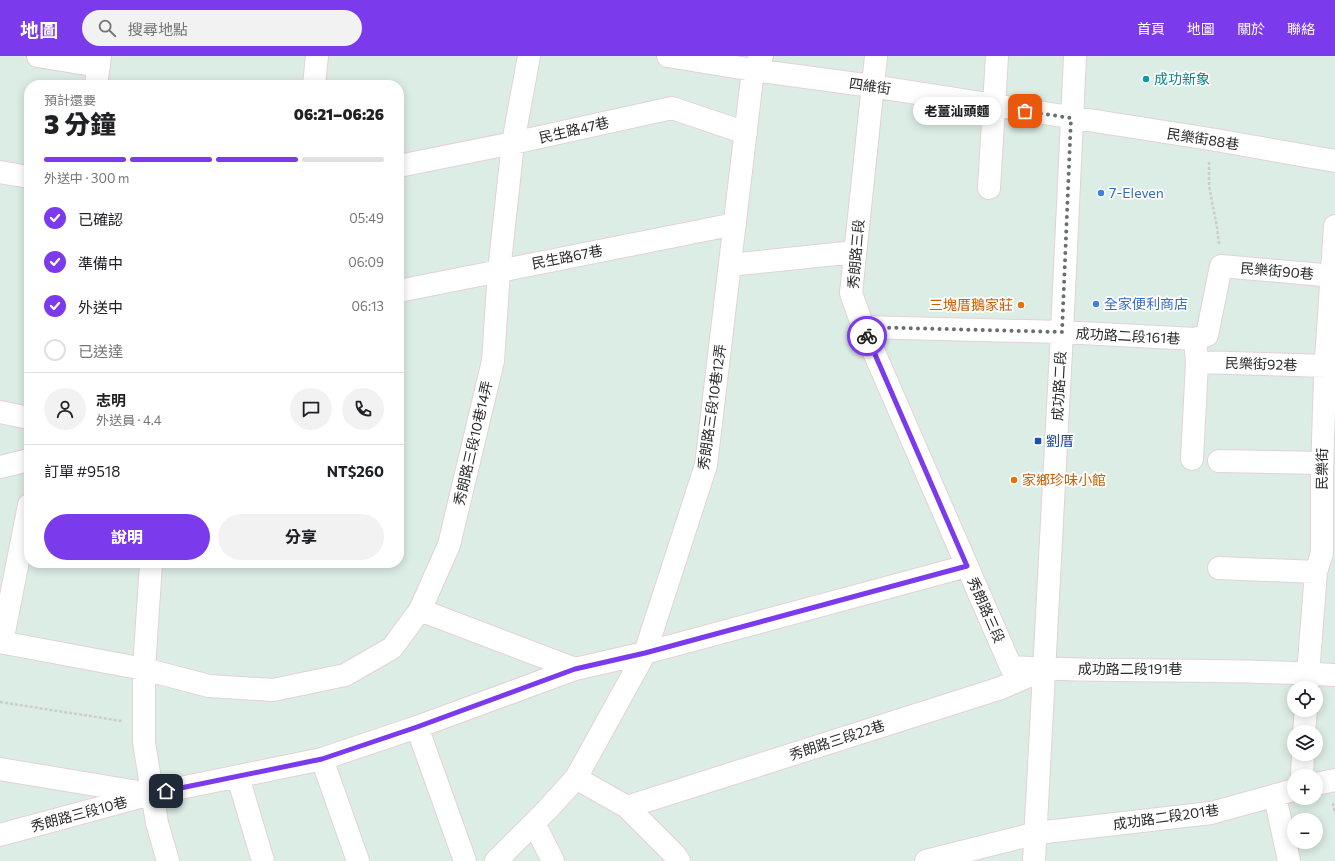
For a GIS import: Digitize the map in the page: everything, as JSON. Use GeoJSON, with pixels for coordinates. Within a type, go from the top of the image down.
{"type":"FeatureCollection","features":[{"type":"Feature","properties":{"kind":"street"},"geometry":{"type":"LineString","coordinates":[[38,56],[98,69]]}},
{"type":"Feature","properties":{"kind":"street"},"geometry":{"type":"LineString","coordinates":[[315,80],[317,56]]}},
{"type":"Feature","properties":{"kind":"street","name":"秀朗路三段10巷14弄"},"geometry":{"type":"LineString","coordinates":[[24,529],[1,642],[144,669],[209,686],[273,690],[344,675],[392,648],[420,610],[448,545],[493,361],[499,271],[513,143],[529,56]]}},
{"type":"Feature","properties":{"kind":"street","name":"四維街"},"geometry":{"type":"LineString","coordinates":[[668,56],[757,63],[872,86],[1071,118]]}},
{"type":"Feature","properties":{"kind":"street","name":"秀朗路三段"},"geometry":{"type":"LineString","coordinates":[[876,56],[851,293],[863,327],[1011,667],[1045,669]]}},
{"type":"Feature","properties":{"kind":"street"},"geometry":{"type":"LineString","coordinates":[[989,188],[997,56]]}},
{"type":"Feature","properties":{"kind":"street","name":"成功路二段"},"geometry":{"type":"LineString","coordinates":[[1045,669],[1075,56]]}},
{"type":"Feature","properties":{"kind":"street","name":"秀朗路三段10巷12弄"},"geometry":{"type":"LineString","coordinates":[[496,861],[576,778],[645,653],[706,465],[746,133],[757,63]]}},
{"type":"Feature","properties":{"kind":"street","name":"民生路47巷"},"geometry":{"type":"LineString","coordinates":[[404,165],[672,108],[746,133]]}},
{"type":"Feature","properties":{"kind":"street","name":"民樂街88巷"},"geometry":{"type":"LineString","coordinates":[[1071,118],[1210,139],[1335,161]]}},
{"type":"Feature","properties":{"kind":"street"},"geometry":{"type":"LineString","coordinates":[[0,172],[24,176]]}},
{"type":"Feature","properties":{"kind":"street","name":"民生路67巷"},"geometry":{"type":"LineString","coordinates":[[404,289],[735,224]]}},
{"type":"Feature","properties":{"kind":"street","name":"民樂街"},"geometry":{"type":"LineString","coordinates":[[1308,680],[1324,561],[1329,372],[1335,226]]}},
{"type":"Feature","properties":{"kind":"street"},"geometry":{"type":"LineString","coordinates":[[730,265],[855,252]]}},
{"type":"Feature","properties":{"kind":"street"},"geometry":{"type":"LineString","coordinates":[[1195,339],[1207,335],[1221,266]]}},
{"type":"Feature","properties":{"kind":"street","name":"民樂街90巷"},"geometry":{"type":"LineString","coordinates":[[1221,266],[1334,276]]}},
{"type":"Feature","properties":{"kind":"street","name":"成功路二段161巷"},"geometry":{"type":"LineString","coordinates":[[863,327],[1062,332],[1195,339],[1196,362],[1192,459]]}},
{"type":"Feature","properties":{"kind":"street","name":"民樂街92巷"},"geometry":{"type":"LineString","coordinates":[[1196,362],[1329,372]]}},
{"type":"Feature","properties":{"kind":"street"},"geometry":{"type":"LineString","coordinates":[[0,412],[24,417]]}},
{"type":"Feature","properties":{"kind":"street"},"geometry":{"type":"LineString","coordinates":[[0,467],[24,461]]}},
{"type":"Feature","properties":{"kind":"street"},"geometry":{"type":"LineString","coordinates":[[1219,461],[1326,471]]}},
{"type":"Feature","properties":{"kind":"street"},"geometry":{"type":"LineString","coordinates":[[1219,568],[1324,561]]}},
{"type":"Feature","properties":{"kind":"street","name":"秀朗路三段10巷"},"geometry":{"type":"LineString","coordinates":[[0,835],[151,794],[322,759],[417,727],[575,669],[645,653],[967,566]]}},
{"type":"Feature","properties":{"kind":"street"},"geometry":{"type":"LineString","coordinates":[[151,568],[144,669],[144,742],[151,794],[157,823],[168,861]]}},
{"type":"Feature","properties":{"kind":"street"},"geometry":{"type":"LineString","coordinates":[[420,610],[575,669]]}},
{"type":"Feature","properties":{"kind":"street"},"geometry":{"type":"LineString","coordinates":[[1034,861],[1037,833],[1045,669]]}},
{"type":"Feature","properties":{"kind":"street","name":"成功路二段191巷"},"geometry":{"type":"LineString","coordinates":[[1045,669],[1215,670],[1308,680],[1335,675]]}},
{"type":"Feature","properties":{"kind":"street","name":"秀朗路三段22巷"},"geometry":{"type":"LineString","coordinates":[[627,807],[1001,688],[1045,669]]}},
{"type":"Feature","properties":{"kind":"street"},"geometry":{"type":"LineString","coordinates":[[417,727],[465,861]]}},
{"type":"Feature","properties":{"kind":"street"},"geometry":{"type":"LineString","coordinates":[[322,759],[358,861]]}},
{"type":"Feature","properties":{"kind":"street"},"geometry":{"type":"LineString","coordinates":[[0,769],[151,794]]}},
{"type":"Feature","properties":{"kind":"street"},"geometry":{"type":"LineString","coordinates":[[238,777],[263,861]]}},
{"type":"Feature","properties":{"kind":"street"},"geometry":{"type":"LineString","coordinates":[[576,778],[627,807],[674,854],[679,861]]}},
{"type":"Feature","properties":{"kind":"street"},"geometry":{"type":"LineString","coordinates":[[1323,783],[1335,780]]}},
{"type":"Feature","properties":{"kind":"street"},"geometry":{"type":"LineString","coordinates":[[1284,793],[1289,861]]}},
{"type":"Feature","properties":{"kind":"street","name":"成功路二段201巷"},"geometry":{"type":"LineString","coordinates":[[926,861],[1037,833],[1211,813],[1284,793]]}},
{"type":"Feature","properties":{"kind":"street"},"geometry":{"type":"LineString","coordinates":[[534,823],[554,861]]}},
{"type":"Feature","properties":{"kind":"street"},"geometry":{"type":"LineString","coordinates":[[1037,833],[1045,861]]}},
{"type":"Feature","properties":{"kind":"path"},"geometry":{"type":"LineString","coordinates":[[1210,139],[1209,186],[1218,227],[1221,266]]}},
{"type":"Feature","properties":{"kind":"path"},"geometry":{"type":"LineString","coordinates":[[0,702],[144,724]]}},
{"type":"Feature","properties":{"kind":"way so far"},"geometry":{"type":"LineString","coordinates":[[867,336],[863,327],[1062,332],[1071,118],[1025,111]]}},
{"type":"Feature","properties":{"kind":"place","name":"成功新象"},"geometry":{"type":"Point","coordinates":[1146,79]}},
{"type":"Feature","properties":{"kind":"place","name":"老薑汕頭麵"},"geometry":{"type":"Point","coordinates":[1025,111]}},
{"type":"Feature","properties":{"kind":"place","name":"7-Eleven"},"geometry":{"type":"Point","coordinates":[1101,193]}},
{"type":"Feature","properties":{"kind":"place","name":"全家便利商店"},"geometry":{"type":"Point","coordinates":[1096,304]}},
{"type":"Feature","properties":{"kind":"place","name":"三塊厝鵝家莊"},"geometry":{"type":"Point","coordinates":[1021,305]}},
{"type":"Feature","properties":{"kind":"place","name":"劉厝"},"geometry":{"type":"Point","coordinates":[1038,441]}},
{"type":"Feature","properties":{"kind":"place","name":"家鄉珍味小館"},"geometry":{"type":"Point","coordinates":[1014,480]}},
{"type":"Feature","properties":{"kind":"route"},"geometry":{"type":"LineString","coordinates":[[166,791],[322,759],[417,727],[575,669],[645,653],[967,566],[867,336]]}}]}
